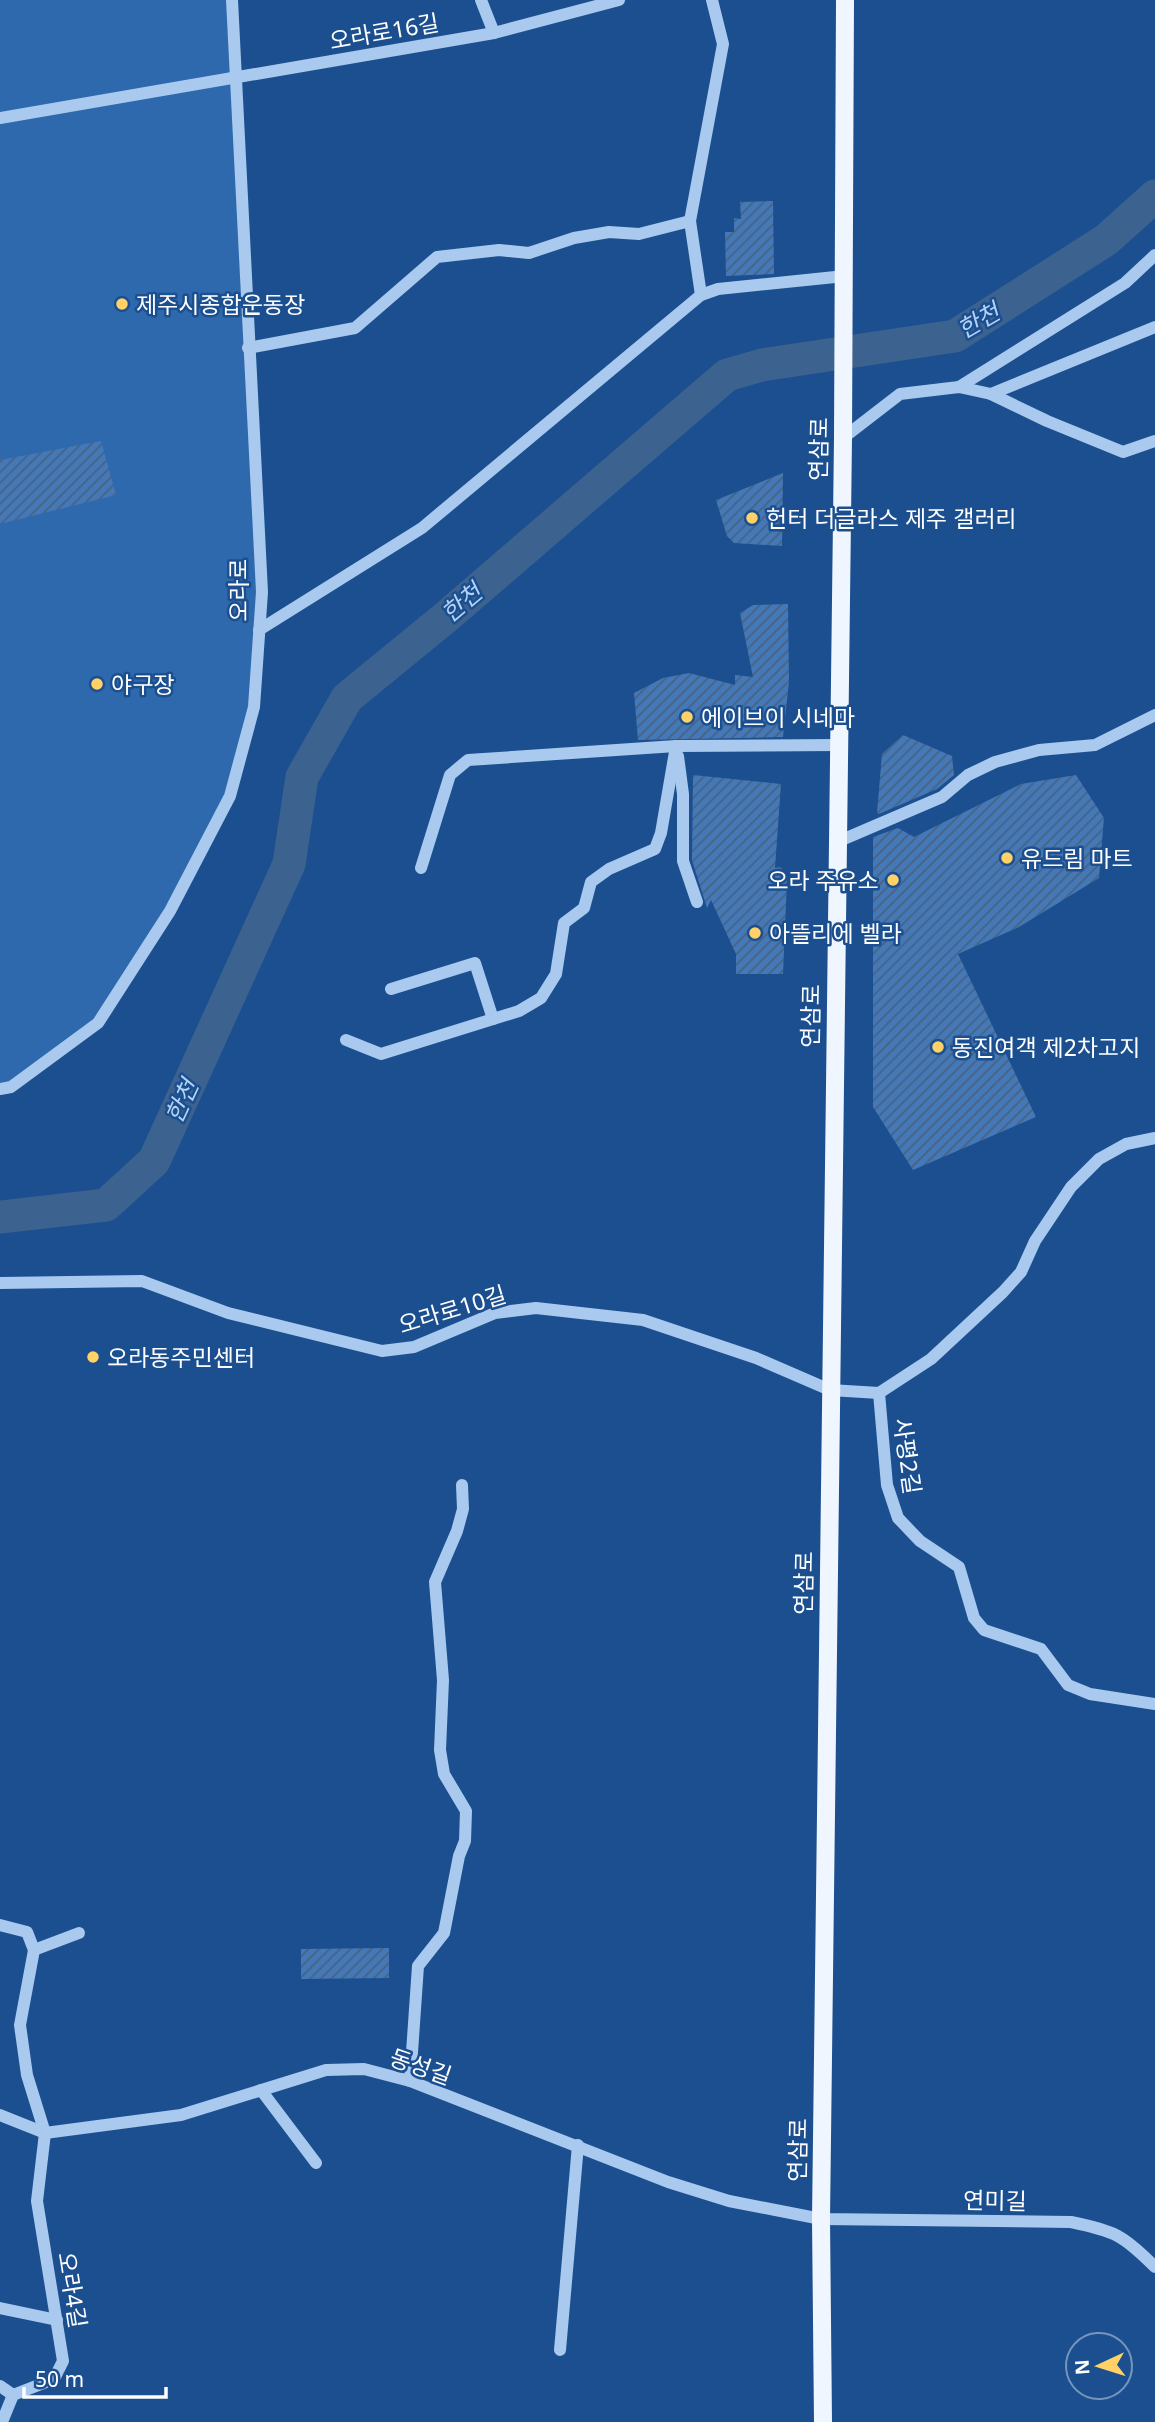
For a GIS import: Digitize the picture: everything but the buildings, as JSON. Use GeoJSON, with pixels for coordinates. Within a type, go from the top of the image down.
{"type":"FeatureCollection","features":[{"type":"Feature","properties":{"kind":"main road"},"geometry":{"type":"LineString","coordinates":[[845,0],[845,280]]}},
{"type":"Feature","properties":{"kind":"main road","name":"연삼로"},"geometry":{"type":"LineString","coordinates":[[822,2422],[821,2219],[845,280]]}},
{"type":"Feature","properties":{"kind":"street","name":"오라로"},"geometry":{"type":"LineString","coordinates":[[0,1089],[11,1087],[97,1023],[170,911],[230,796],[254,707],[262,592],[232,0]]}},
{"type":"Feature","properties":{"kind":"street"},"geometry":{"type":"LineString","coordinates":[[481,0],[495,33]]}},
{"type":"Feature","properties":{"kind":"street","name":"오라로16길"},"geometry":{"type":"LineString","coordinates":[[0,118],[495,33],[619,0]]}},
{"type":"Feature","properties":{"kind":"street"},"geometry":{"type":"LineString","coordinates":[[701,295],[690,221],[723,44],[712,0]]}},
{"type":"Feature","properties":{"kind":"street"},"geometry":{"type":"LineString","coordinates":[[248,348],[355,328],[437,257],[499,250],[528,253],[574,237],[609,232],[639,234],[690,221]]}},
{"type":"Feature","properties":{"kind":"street"},"geometry":{"type":"LineString","coordinates":[[959,387],[1125,283],[1155,255]]}},
{"type":"Feature","properties":{"kind":"street"},"geometry":{"type":"LineString","coordinates":[[259,630],[422,528],[701,295],[718,289],[845,280]]}},
{"type":"Feature","properties":{"kind":"street"},"geometry":{"type":"LineString","coordinates":[[991,394],[1155,327]]}},
{"type":"Feature","properties":{"kind":"street"},"geometry":{"type":"LineString","coordinates":[[843,438],[900,394],[959,387],[991,394],[1047,421],[1123,452],[1155,441]]}},
{"type":"Feature","properties":{"kind":"street"},"geometry":{"type":"LineString","coordinates":[[837,842],[942,797],[968,775],[995,762],[1039,750],[1095,745],[1155,715]]}},
{"type":"Feature","properties":{"kind":"street"},"geometry":{"type":"LineString","coordinates":[[421,868],[450,775],[468,760],[676,746],[838,745]]}},
{"type":"Feature","properties":{"kind":"street"},"geometry":{"type":"LineString","coordinates":[[676,746],[683,794],[683,861],[697,902]]}},
{"type":"Feature","properties":{"kind":"street"},"geometry":{"type":"LineString","coordinates":[[346,1040],[381,1054],[519,1011],[541,998],[556,974],[564,923],[584,908],[592,882],[610,869],[655,849],[661,833],[676,746]]}},
{"type":"Feature","properties":{"kind":"street"},"geometry":{"type":"LineString","coordinates":[[391,989],[475,963],[493,1019]]}},
{"type":"Feature","properties":{"kind":"street"},"geometry":{"type":"LineString","coordinates":[[879,1393],[932,1359],[1003,1292],[1021,1272],[1035,1241],[1071,1187],[1099,1159],[1126,1144],[1155,1138]]}},
{"type":"Feature","properties":{"kind":"street","name":"오라로10길"},"geometry":{"type":"LineString","coordinates":[[0,1283],[142,1281],[228,1313],[295,1327],[332,1341],[382,1350],[414,1347],[495,1313],[536,1308],[643,1320],[756,1359],[830,1390],[879,1393]]}},
{"type":"Feature","properties":{"kind":"street","name":"사평2길"},"geometry":{"type":"LineString","coordinates":[[879,1393],[887,1485],[898,1518],[920,1541],[959,1567],[974,1618],[984,1630],[1041,1650],[1068,1685],[1090,1695],[1155,1704]]}},
{"type":"Feature","properties":{"kind":"street"},"geometry":{"type":"LineString","coordinates":[[410,2081],[418,1966],[444,1933],[459,1856],[466,1840],[466,1811],[444,1774],[440,1750],[443,1680],[435,1582],[457,1531],[463,1509],[462,1485]]}},
{"type":"Feature","properties":{"kind":"street"},"geometry":{"type":"LineString","coordinates":[[0,1926],[27,1932],[34,1950],[20,2025],[27,2075],[45,2133]]}},
{"type":"Feature","properties":{"kind":"street"},"geometry":{"type":"LineString","coordinates":[[34,1950],[79,1933]]}},
{"type":"Feature","properties":{"kind":"street","name":"동성길"},"geometry":{"type":"LineString","coordinates":[[0,2115],[45,2133],[181,2115],[326,2070],[364,2069],[410,2081],[680,2186],[729,2201],[821,2219]]}},
{"type":"Feature","properties":{"kind":"street"},"geometry":{"type":"LineString","coordinates":[[261,2090],[316,2163]]}},
{"type":"Feature","properties":{"kind":"street","name":"오라4길"},"geometry":{"type":"LineString","coordinates":[[13,2395],[54,2379],[63,2361],[37,2201],[45,2133]]}},
{"type":"Feature","properties":{"kind":"street"},"geometry":{"type":"LineString","coordinates":[[560,2350],[578,2145]]}},
{"type":"Feature","properties":{"kind":"street","name":"연미길"},"geometry":{"type":"LineString","coordinates":[[821,2219],[1071,2222],[1109,2230],[1127,2239],[1155,2267]]}},
{"type":"Feature","properties":{"kind":"street"},"geometry":{"type":"LineString","coordinates":[[0,2308],[57,2320]]}},
{"type":"Feature","properties":{"kind":"street"},"geometry":{"type":"LineString","coordinates":[[0,2386],[13,2395],[2,2422]]}},
{"type":"Feature","properties":{"kind":"shaded area","name":"제주시종합운동장"},"geometry":{"type":"Polygon","coordinates":[[[0,0],[227,0],[261,608],[254,707],[230,796],[98,1023],[0,1088],[0,0]]]}},
{"type":"Feature","properties":{"kind":"waterway","name":"한천"},"geometry":{"type":"LineString","coordinates":[[0,1217],[106,1205],[154,1161],[289,864],[302,777],[347,698],[446,617],[727,375],[762,365],[955,336],[1106,240],[1155,196]]}},
{"type":"Feature","properties":{"kind":"place","name":"제주시종합운동장"},"geometry":{"type":"Point","coordinates":[122,304]}},
{"type":"Feature","properties":{"kind":"place","name":"헌터 더글라스 제주 갤러리"},"geometry":{"type":"Point","coordinates":[752,518]}},
{"type":"Feature","properties":{"kind":"place","name":"야구장"},"geometry":{"type":"Point","coordinates":[97,684]}},
{"type":"Feature","properties":{"kind":"place","name":"에이브이 시네마"},"geometry":{"type":"Point","coordinates":[687,717]}},
{"type":"Feature","properties":{"kind":"place","name":"유드림 마트"},"geometry":{"type":"Point","coordinates":[1007,858]}},
{"type":"Feature","properties":{"kind":"place","name":"오라 주유소"},"geometry":{"type":"Point","coordinates":[893,880]}},
{"type":"Feature","properties":{"kind":"place","name":"아뜰리에 벨라"},"geometry":{"type":"Point","coordinates":[755,933]}},
{"type":"Feature","properties":{"kind":"place","name":"동진여객 제2차고지"},"geometry":{"type":"Point","coordinates":[938,1047]}},
{"type":"Feature","properties":{"kind":"place","name":"오라동주민센터"},"geometry":{"type":"Point","coordinates":[93,1357]}}]}
